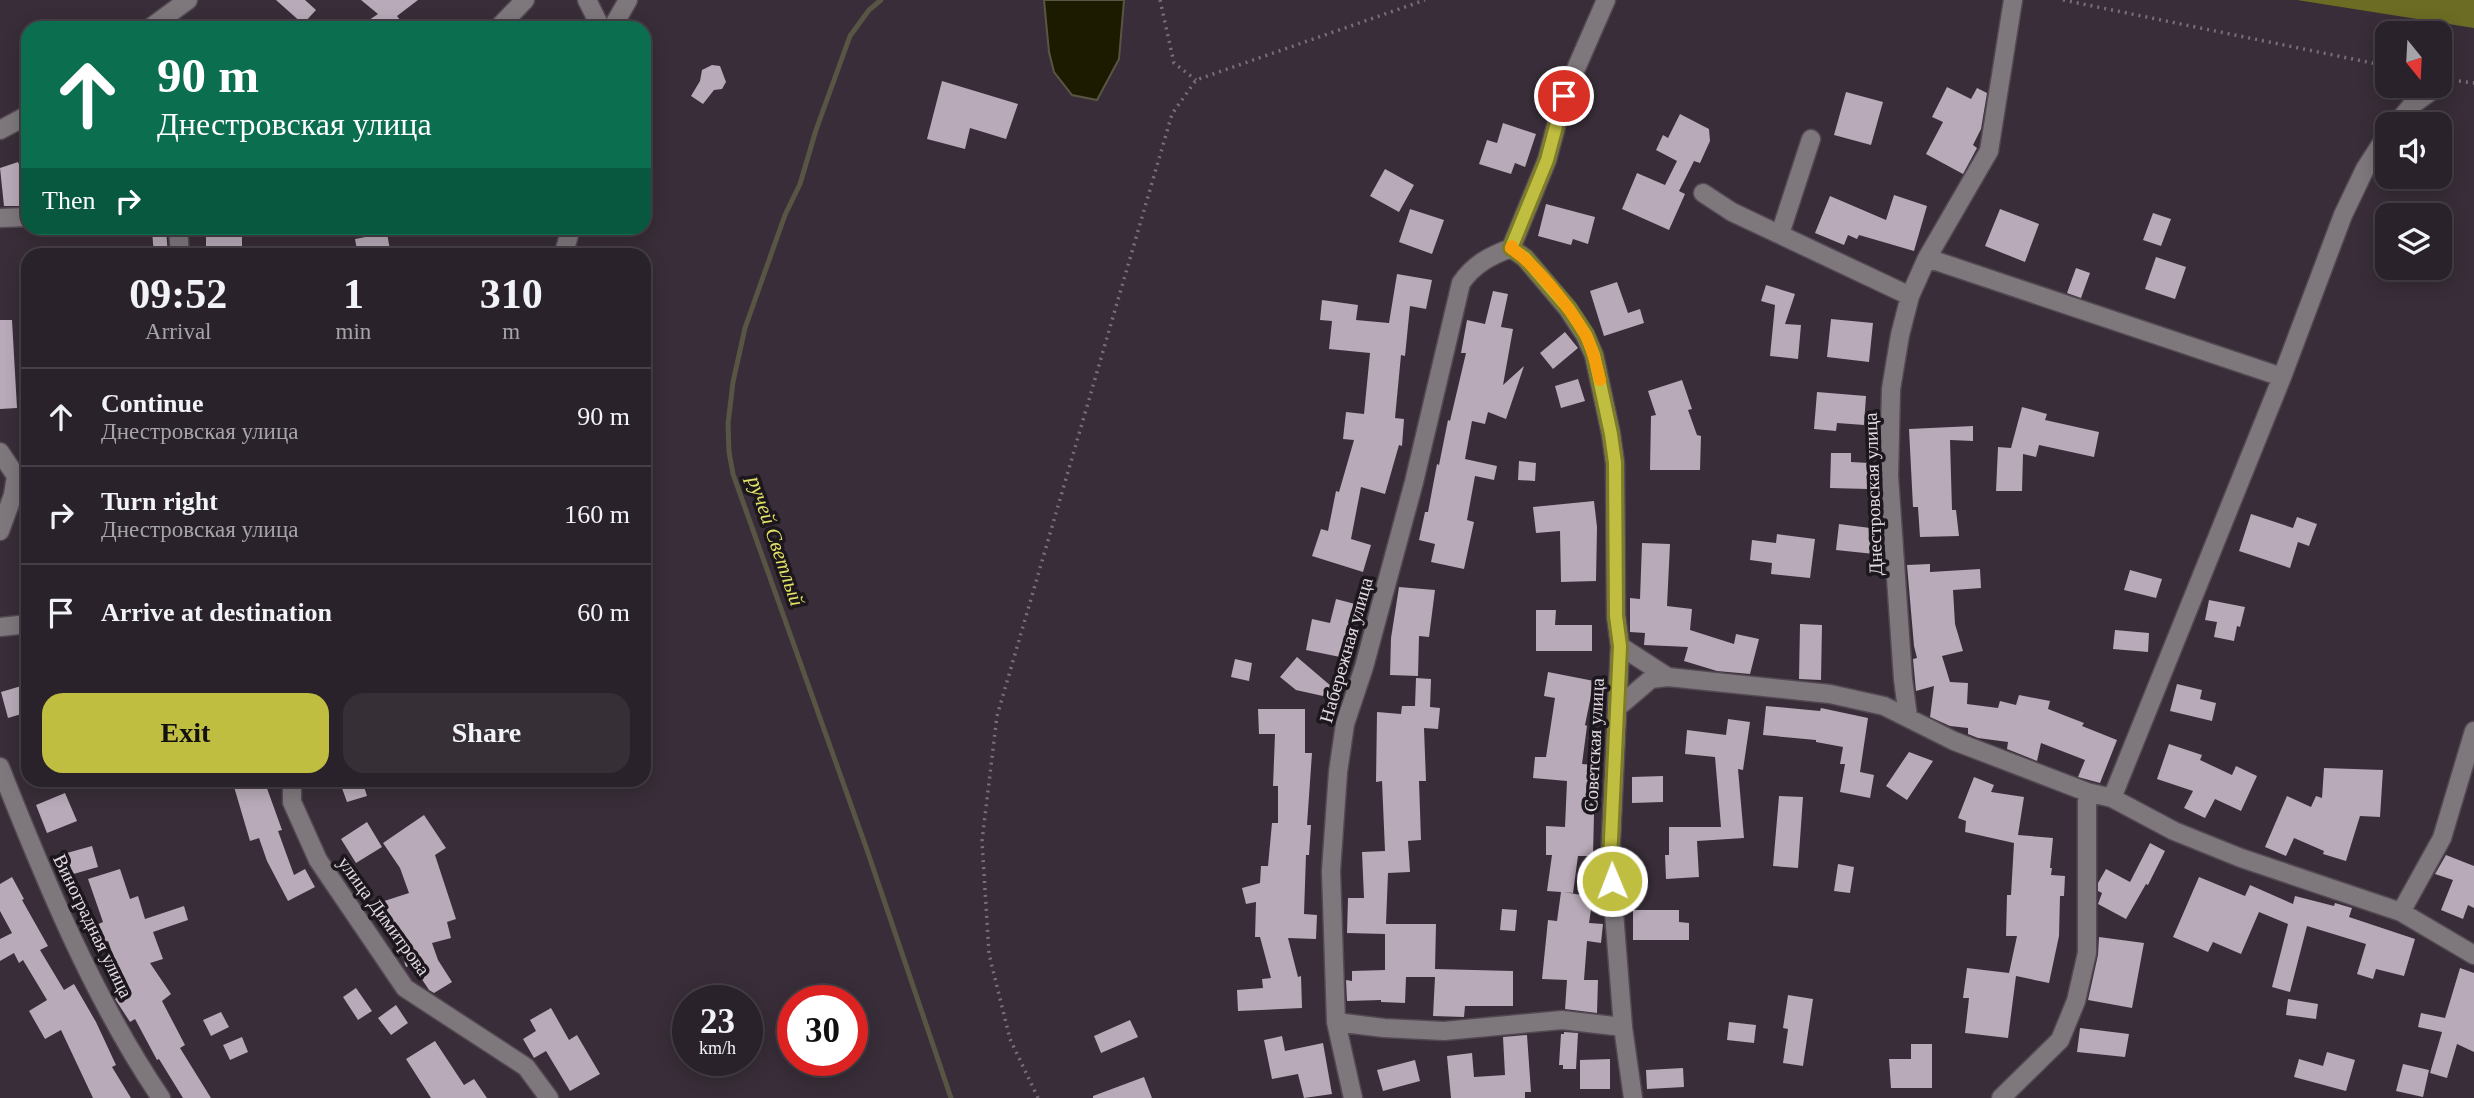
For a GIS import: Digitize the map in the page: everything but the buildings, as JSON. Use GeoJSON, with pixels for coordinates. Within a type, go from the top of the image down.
{"type":"FeatureCollection","features":[{"type":"Feature","properties":{"kind":"street"},"geometry":{"type":"LineString","coordinates":[[160,21],[188,0]]}},
{"type":"Feature","properties":{"kind":"street"},"geometry":{"type":"LineString","coordinates":[[505,21],[525,0]]}},
{"type":"Feature","properties":{"kind":"street"},"geometry":{"type":"LineString","coordinates":[[587,0],[598,21]]}},
{"type":"Feature","properties":{"kind":"street"},"geometry":{"type":"LineString","coordinates":[[616,21],[628,0]]}},
{"type":"Feature","properties":{"kind":"street"},"geometry":{"type":"LineString","coordinates":[[1606,0],[1564,96],[1547,160],[1511,248],[1525,258],[1569,309],[1586,335],[1594,355],[1615,463],[1616,616],[1620,646],[1668,677]]}},
{"type":"Feature","properties":{"kind":"street","name":"Днестровская улица"},"geometry":{"type":"LineString","coordinates":[[1908,717],[1889,476],[1891,389],[1910,296],[1927,258],[1989,151],[2013,0]]}},
{"type":"Feature","properties":{"kind":"street"},"geometry":{"type":"LineString","coordinates":[[2406,112],[2421,98]]}},
{"type":"Feature","properties":{"kind":"street"},"geometry":{"type":"LineString","coordinates":[[0,130],[21,119]]}},
{"type":"Feature","properties":{"kind":"street"},"geometry":{"type":"LineString","coordinates":[[1780,234],[1811,139]]}},
{"type":"Feature","properties":{"kind":"street"},"geometry":{"type":"LineString","coordinates":[[2112,798],[2282,377],[2343,215],[2375,154]]}},
{"type":"Feature","properties":{"kind":"street"},"geometry":{"type":"LineString","coordinates":[[1703,193],[1732,212],[1910,296]]}},
{"type":"Feature","properties":{"kind":"street"},"geometry":{"type":"LineString","coordinates":[[0,218],[21,217]]}},
{"type":"Feature","properties":{"kind":"street","name":"Набережная улица"},"geometry":{"type":"LineString","coordinates":[[1353,1098],[1336,1022],[1331,871],[1338,772],[1345,724],[1364,667],[1414,482],[1461,283],[1468,272],[1486,258],[1511,248]]}},
{"type":"Feature","properties":{"kind":"street"},"geometry":{"type":"LineString","coordinates":[[1927,258],[2282,377]]}},
{"type":"Feature","properties":{"kind":"street"},"geometry":{"type":"LineString","coordinates":[[0,452],[21,479]]}},
{"type":"Feature","properties":{"kind":"street"},"geometry":{"type":"LineString","coordinates":[[0,531],[13,495],[21,482]]}},
{"type":"Feature","properties":{"kind":"street"},"geometry":{"type":"LineString","coordinates":[[0,626],[21,624]]}},
{"type":"Feature","properties":{"kind":"street","name":"Советская улица"},"geometry":{"type":"LineString","coordinates":[[1620,646],[1610,861],[1623,1027],[1633,1098]]}},
{"type":"Feature","properties":{"kind":"street"},"geometry":{"type":"LineString","coordinates":[[1617,708],[1651,679],[1668,677],[1855,698],[1884,706],[1954,741],[2087,792],[2112,798],[2174,831],[2241,858],[2400,912],[2474,955]]}},
{"type":"Feature","properties":{"kind":"street"},"geometry":{"type":"LineString","coordinates":[[2400,912],[2442,838],[2474,731]]}},
{"type":"Feature","properties":{"kind":"street","name":"Виноградная улица"},"geometry":{"type":"LineString","coordinates":[[0,767],[47,884],[104,999],[161,1098]]}},
{"type":"Feature","properties":{"kind":"street","name":"улица Димитрова"},"geometry":{"type":"LineString","coordinates":[[292,787],[292,802],[318,860],[405,988],[526,1067],[550,1098]]}},
{"type":"Feature","properties":{"kind":"street"},"geometry":{"type":"LineString","coordinates":[[2001,1098],[2060,1040],[2076,1001],[2087,953],[2087,792]]}},
{"type":"Feature","properties":{"kind":"street"},"geometry":{"type":"LineString","coordinates":[[1336,1022],[1444,1031],[1562,1020],[1623,1027]]}},
{"type":"Feature","properties":{"kind":"path"},"geometry":{"type":"LineString","coordinates":[[1160,0],[1174,63],[1196,80]]}},
{"type":"Feature","properties":{"kind":"path"},"geometry":{"type":"LineString","coordinates":[[1038,1098],[1010,1039],[989,954],[982,841],[997,716],[1172,114],[1196,80],[1425,0]]}},
{"type":"Feature","properties":{"kind":"path"},"geometry":{"type":"LineString","coordinates":[[2063,0],[2375,64]]}},
{"type":"Feature","properties":{"kind":"shaded area"},"geometry":{"type":"Polygon","coordinates":[[[1044,0],[1124,0],[1119,59],[1097,100],[1072,95],[1054,72],[1049,52],[1044,0]]]}},
{"type":"Feature","properties":{"kind":"shaded area"},"geometry":{"type":"Polygon","coordinates":[[[2297,0],[2474,0],[2474,28],[2452,25],[2452,21],[2430,21],[2297,0]]]}},
{"type":"Feature","properties":{"kind":"waterway","name":"ручей Светлый"},"geometry":{"type":"LineString","coordinates":[[881,0],[869,10],[850,36],[816,130],[800,184],[785,215],[745,328],[733,382],[728,424],[729,452],[733,474],[866,847],[951,1098]]}},
{"type":"Feature","properties":{"kind":"slow traffic"},"geometry":{"type":"LineString","coordinates":[[1512,246],[1569,309],[1586,335],[1600,380]]}},
{"type":"Feature","properties":{"kind":"route"},"geometry":{"type":"LineString","coordinates":[[1564,96],[1547,160],[1511,248],[1525,258],[1569,309],[1586,335],[1594,355],[1611,434],[1615,463],[1616,616],[1620,646],[1610,861],[1612,881]]}}]}
